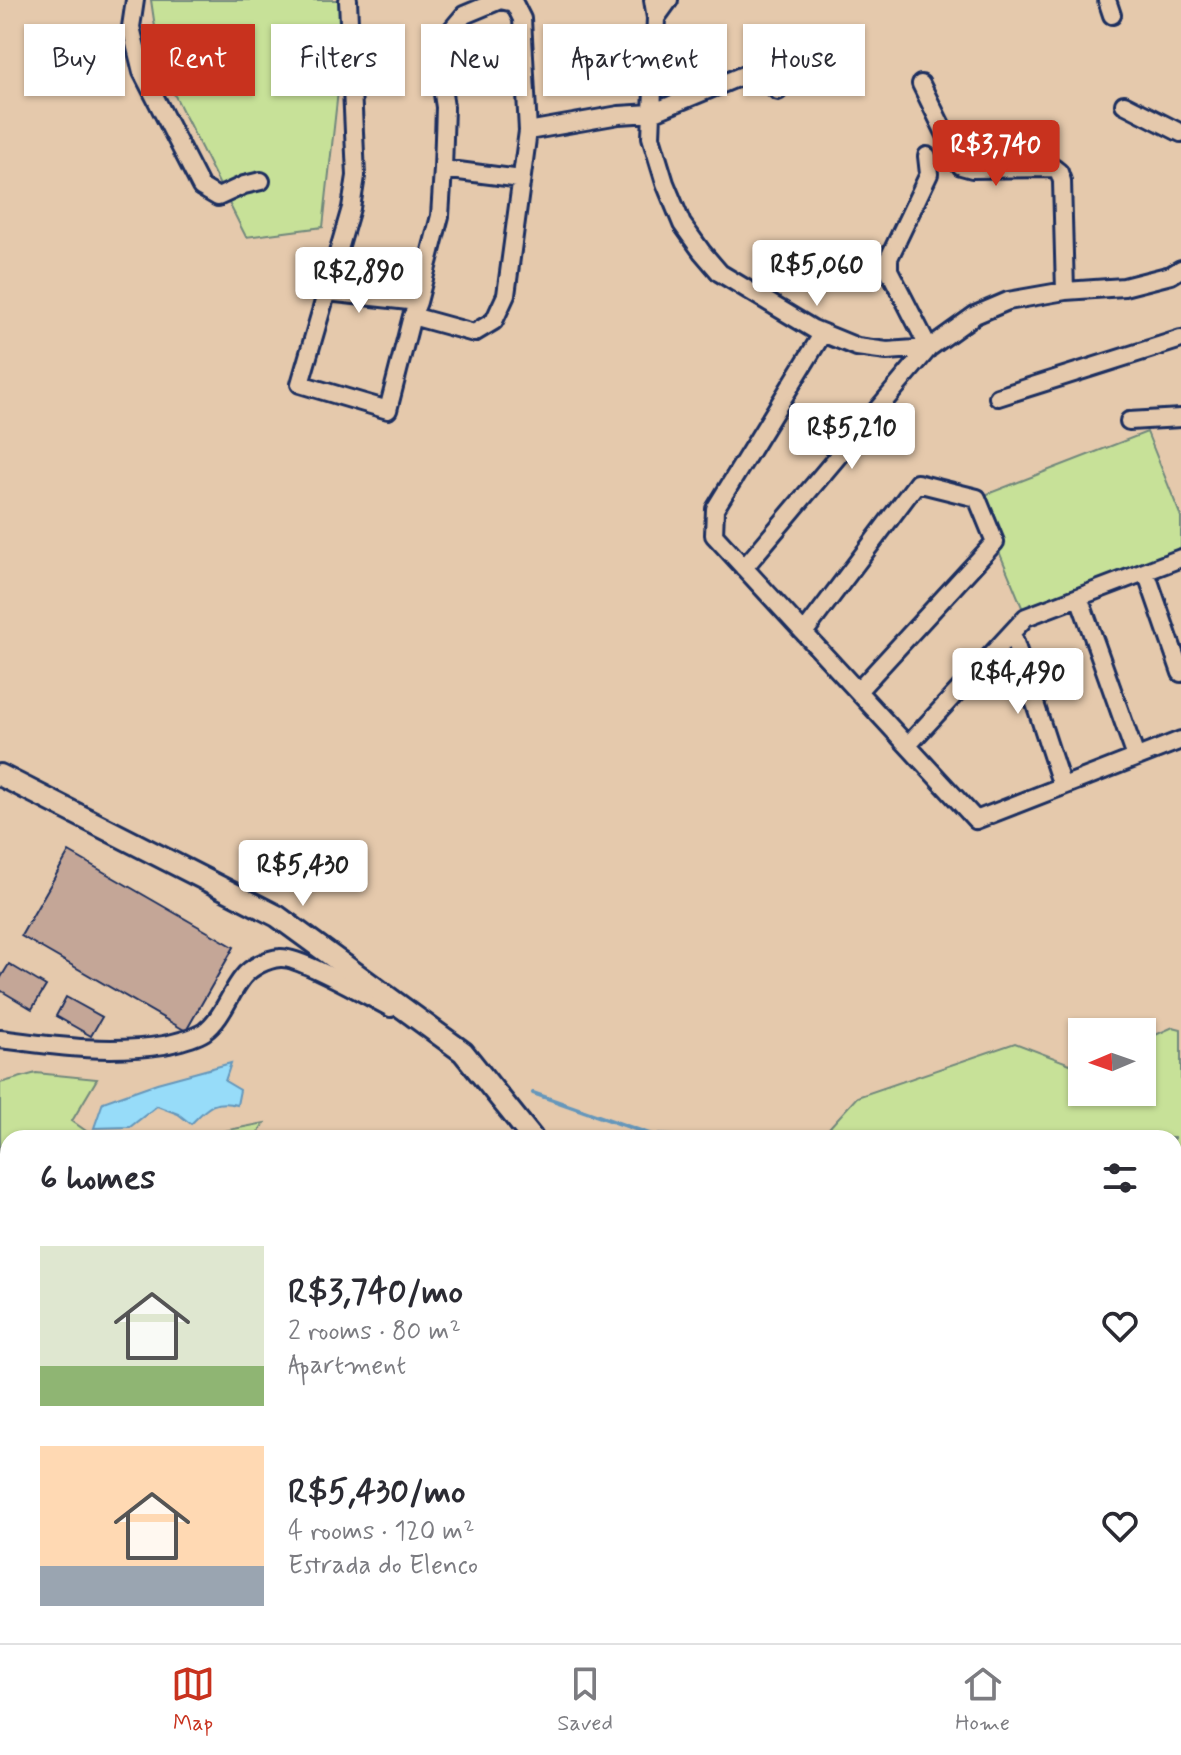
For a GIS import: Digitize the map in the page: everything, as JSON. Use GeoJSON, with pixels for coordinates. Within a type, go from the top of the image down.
{"type":"FeatureCollection","features":[{"type":"Feature","properties":{"kind":"street"},"geometry":{"type":"LineString","coordinates":[[135,0],[131,27],[142,72],[201,187],[218,197],[261,181]]}},
{"type":"Feature","properties":{"kind":"street"},"geometry":{"type":"LineString","coordinates":[[327,292],[415,309],[474,333],[494,321],[506,295],[528,131],[522,19],[514,3],[500,0],[461,8],[437,55],[445,107],[440,216],[415,309],[388,410],[300,384],[351,208],[356,176],[348,0]]}},
{"type":"Feature","properties":{"kind":"street"},"geometry":{"type":"LineString","coordinates":[[653,0],[656,18],[651,137],[682,224],[702,252],[720,273],[823,333],[857,347],[887,351],[929,348]]}},
{"type":"Feature","properties":{"kind":"street"},"geometry":{"type":"LineString","coordinates":[[656,18],[669,0]]}},
{"type":"Feature","properties":{"kind":"street"},"geometry":{"type":"LineString","coordinates":[[528,131],[619,115],[652,113],[743,75]]}},
{"type":"Feature","properties":{"kind":"street"},"geometry":{"type":"LineString","coordinates":[[921,84],[961,166],[972,169],[1054,168],[1059,172],[1062,181],[1065,291]]}},
{"type":"Feature","properties":{"kind":"street"},"geometry":{"type":"LineString","coordinates":[[1124,104],[1181,133]]}},
{"type":"Feature","properties":{"kind":"street"},"geometry":{"type":"LineString","coordinates":[[927,156],[929,174],[889,258],[889,270],[929,348]]}},
{"type":"Feature","properties":{"kind":"street"},"geometry":{"type":"LineString","coordinates":[[443,169],[521,179]]}},
{"type":"Feature","properties":{"kind":"street"},"geometry":{"type":"LineString","coordinates":[[744,568],[929,348],[975,315],[1008,301],[1065,291],[1124,287],[1171,275],[1181,269]]}},
{"type":"Feature","properties":{"kind":"street"},"geometry":{"type":"LineString","coordinates":[[823,333],[715,509],[714,535],[976,820],[1181,740]]}},
{"type":"Feature","properties":{"kind":"street"},"geometry":{"type":"LineString","coordinates":[[998,397],[1181,339]]}},
{"type":"Feature","properties":{"kind":"street"},"geometry":{"type":"LineString","coordinates":[[1129,421],[1181,418]]}},
{"type":"Feature","properties":{"kind":"street"},"geometry":{"type":"LineString","coordinates":[[804,633],[917,483],[977,498],[995,542],[858,691]]}},
{"type":"Feature","properties":{"kind":"street"},"geometry":{"type":"LineString","coordinates":[[908,745],[1026,617],[1181,558]]}},
{"type":"Feature","properties":{"kind":"street"},"geometry":{"type":"LineString","coordinates":[[1146,572],[1181,673]]}},
{"type":"Feature","properties":{"kind":"street"},"geometry":{"type":"LineString","coordinates":[[1079,597],[1136,757]]}},
{"type":"Feature","properties":{"kind":"street"},"geometry":{"type":"LineString","coordinates":[[1012,633],[1062,786]]}},
{"type":"Feature","properties":{"kind":"street"},"geometry":{"type":"LineString","coordinates":[[0,775],[277,916],[463,1052],[526,1130]]}},
{"type":"Feature","properties":{"kind":"street"},"geometry":{"type":"LineString","coordinates":[[0,1039],[102,1051],[136,1050],[180,1042],[204,1032],[227,1006],[243,977],[258,964],[282,957],[306,964],[435,1030]]}},
{"type":"Feature","properties":{"kind":"green space"},"geometry":{"type":"Polygon","coordinates":[[[151,0],[348,0],[345,24],[271,24],[271,96],[337,96],[323,227],[246,237],[175,96],[255,96],[255,24],[155,24],[151,0]]]}},
{"type":"Feature","properties":{"kind":"green space"},"geometry":{"type":"Polygon","coordinates":[[[1147,432],[1181,517],[1181,558],[1026,617],[977,498],[1147,432]]]}},
{"type":"Feature","properties":{"kind":"green space"},"geometry":{"type":"Polygon","coordinates":[[[1173,1027],[1181,1029],[1181,1130],[827,1130],[857,1097],[1015,1043],[1068,1063],[1068,1106],[1156,1106],[1156,1035],[1173,1027]]]}},
{"type":"Feature","properties":{"kind":"green space"},"geometry":{"type":"Polygon","coordinates":[[[36,1073],[97,1079],[72,1121],[85,1130],[0,1130],[0,1083],[36,1073]]]}},
{"type":"Feature","properties":{"kind":"green space"},"geometry":{"type":"Polygon","coordinates":[[[265,1123],[260,1130],[229,1130],[265,1123]]]}},
{"type":"Feature","properties":{"kind":"water"},"geometry":{"type":"Polygon","coordinates":[[[231,1063],[225,1081],[240,1090],[237,1105],[222,1103],[211,1106],[191,1124],[178,1114],[157,1106],[130,1127],[94,1128],[103,1102],[157,1083],[231,1063]]]}},
{"type":"Feature","properties":{"kind":"building"},"geometry":{"type":"Polygon","coordinates":[[[69,852],[234,947],[186,1031],[21,936],[69,852]]]}},
{"type":"Feature","properties":{"kind":"building"},"geometry":{"type":"Polygon","coordinates":[[[9,964],[46,986],[32,1009],[0,990],[0,979],[9,964]]]}},
{"type":"Feature","properties":{"kind":"building"},"geometry":{"type":"Polygon","coordinates":[[[66,997],[102,1017],[91,1036],[56,1016],[66,997]]]}},
{"type":"Feature","properties":{"kind":"waterway"},"geometry":{"type":"LineString","coordinates":[[533,1093],[638,1130]]}}]}
